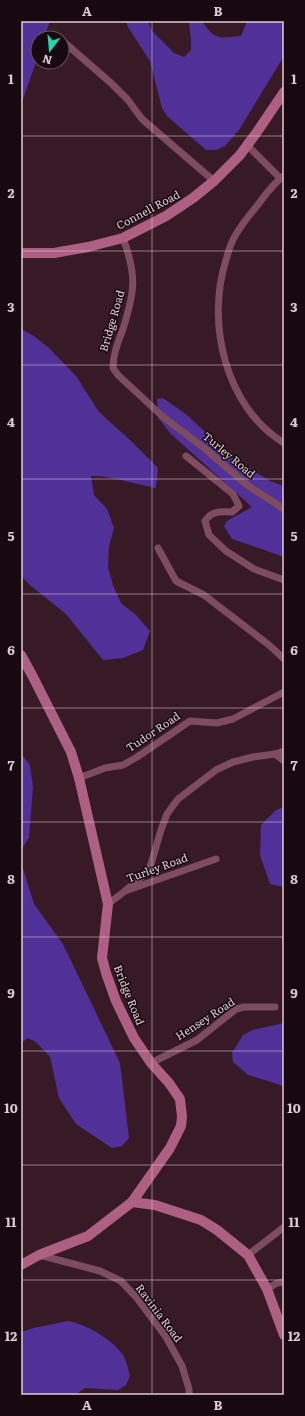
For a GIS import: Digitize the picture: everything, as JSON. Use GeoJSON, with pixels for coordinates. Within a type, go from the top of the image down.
{"type":"FeatureCollection","features":[{"type":"Feature","properties":{"kind":"main road","name":"Connell Road"},"geometry":{"type":"LineString","coordinates":[[21,253],[54,253],[88,247],[123,238],[166,216],[193,198],[214,181],[240,155],[258,132],[284,92]]}},
{"type":"Feature","properties":{"kind":"main road","name":"Bridge Road"},"geometry":{"type":"LineString","coordinates":[[21,655],[71,752],[79,778],[108,904],[102,958],[106,973],[116,1001],[134,1038],[151,1063],[169,1083],[180,1099],[182,1117],[181,1126],[176,1139],[132,1202],[88,1236],[39,1255],[21,1265]]}},
{"type":"Feature","properties":{"kind":"main road"},"geometry":{"type":"LineString","coordinates":[[132,1202],[155,1205],[201,1220],[217,1230],[248,1254],[266,1289],[284,1335]]}},
{"type":"Feature","properties":{"kind":"street"},"geometry":{"type":"LineString","coordinates":[[70,47],[128,100],[142,120],[214,181]]}},
{"type":"Feature","properties":{"kind":"street"},"geometry":{"type":"LineString","coordinates":[[247,145],[282,177],[248,218],[232,242],[224,267],[219,291],[218,318],[220,342],[226,364],[246,406],[262,426],[284,443]]}},
{"type":"Feature","properties":{"kind":"street","name":"Bridge Road"},"geometry":{"type":"LineString","coordinates":[[123,238],[133,269],[133,288],[131,305],[115,349],[113,368],[118,375],[162,416]]}},
{"type":"Feature","properties":{"kind":"street","name":"Turley Road"},"geometry":{"type":"LineString","coordinates":[[162,416],[204,448],[247,485],[284,509]]}},
{"type":"Feature","properties":{"kind":"street"},"geometry":{"type":"LineString","coordinates":[[186,456],[233,494],[239,506],[232,512],[222,511],[210,514],[205,521],[209,535],[226,551],[254,569],[284,580]]}},
{"type":"Feature","properties":{"kind":"street"},"geometry":{"type":"LineString","coordinates":[[158,548],[176,581],[204,595],[269,645],[284,659]]}},
{"type":"Feature","properties":{"kind":"street","name":"Tudor Road"},"geometry":{"type":"LineString","coordinates":[[79,778],[106,768],[123,765],[190,721],[217,723],[233,719],[284,692]]}},
{"type":"Feature","properties":{"kind":"street"},"geometry":{"type":"LineString","coordinates":[[125,891],[148,871],[161,830],[168,814],[178,799],[216,770],[232,762],[284,751]]}},
{"type":"Feature","properties":{"kind":"street"},"geometry":{"type":"LineString","coordinates":[[275,754],[284,761]]}},
{"type":"Feature","properties":{"kind":"street","name":"Turley Road"},"geometry":{"type":"LineString","coordinates":[[108,904],[125,891],[216,859]]}},
{"type":"Feature","properties":{"kind":"street","name":"Hensey Road"},"geometry":{"type":"LineString","coordinates":[[151,1063],[197,1040],[236,1009],[244,1007],[275,1007]]}},
{"type":"Feature","properties":{"kind":"street"},"geometry":{"type":"LineString","coordinates":[[248,1254],[284,1227]]}},
{"type":"Feature","properties":{"kind":"street","name":"Ravinia Road"},"geometry":{"type":"LineString","coordinates":[[39,1255],[100,1271],[121,1281],[136,1297],[166,1337],[182,1366],[189,1389],[189,1395]]}},
{"type":"Feature","properties":{"kind":"street"},"geometry":{"type":"LineString","coordinates":[[266,1289],[277,1283],[284,1282]]}},
{"type":"Feature","properties":{"kind":"shaded area"},"geometry":{"type":"Polygon","coordinates":[[[21,21],[50,21],[47,30],[30,30],[30,70],[33,70],[21,105],[21,21]]]}},
{"type":"Feature","properties":{"kind":"shaded area"},"geometry":{"type":"Polygon","coordinates":[[[126,21],[148,21],[152,31],[174,53],[184,57],[191,50],[189,21],[202,21],[210,32],[218,37],[222,37],[241,36],[247,21],[284,21],[284,56],[239,130],[225,146],[216,150],[206,150],[167,116],[162,108],[150,61],[128,27],[126,21]]]}},
{"type":"Feature","properties":{"kind":"shaded area"},"geometry":{"type":"Polygon","coordinates":[[[21,329],[34,336],[49,348],[76,376],[99,412],[158,468],[156,488],[99,476],[91,476],[94,495],[107,509],[114,528],[109,547],[108,567],[113,585],[121,603],[136,615],[150,631],[143,650],[123,658],[103,660],[66,614],[21,576],[21,329]]]}},
{"type":"Feature","properties":{"kind":"shaded area"},"geometry":{"type":"Polygon","coordinates":[[[163,398],[187,415],[232,457],[270,481],[284,486],[284,557],[232,539],[224,526],[227,521],[252,507],[171,434],[159,419],[157,399],[163,398]]]}},
{"type":"Feature","properties":{"kind":"shaded area"},"geometry":{"type":"Polygon","coordinates":[[[23,756],[30,765],[33,787],[29,838],[21,850],[21,758],[23,756]]]}},
{"type":"Feature","properties":{"kind":"shaded area"},"geometry":{"type":"Polygon","coordinates":[[[284,807],[284,887],[270,884],[260,855],[261,825],[276,810],[284,807]]]}},
{"type":"Feature","properties":{"kind":"shaded area"},"geometry":{"type":"Polygon","coordinates":[[[21,862],[34,904],[63,944],[120,1063],[129,1138],[122,1146],[112,1148],[76,1124],[59,1098],[50,1057],[36,1042],[28,1038],[21,1043],[21,862]]]}},
{"type":"Feature","properties":{"kind":"shaded area"},"geometry":{"type":"Polygon","coordinates":[[[284,1023],[284,1086],[248,1075],[233,1062],[232,1053],[243,1035],[253,1030],[284,1023]]]}},
{"type":"Feature","properties":{"kind":"shaded area"},"geometry":{"type":"Polygon","coordinates":[[[68,1321],[91,1329],[106,1338],[119,1349],[126,1360],[130,1376],[126,1385],[118,1390],[85,1388],[75,1395],[21,1395],[21,1332],[68,1321]]]}}]}
